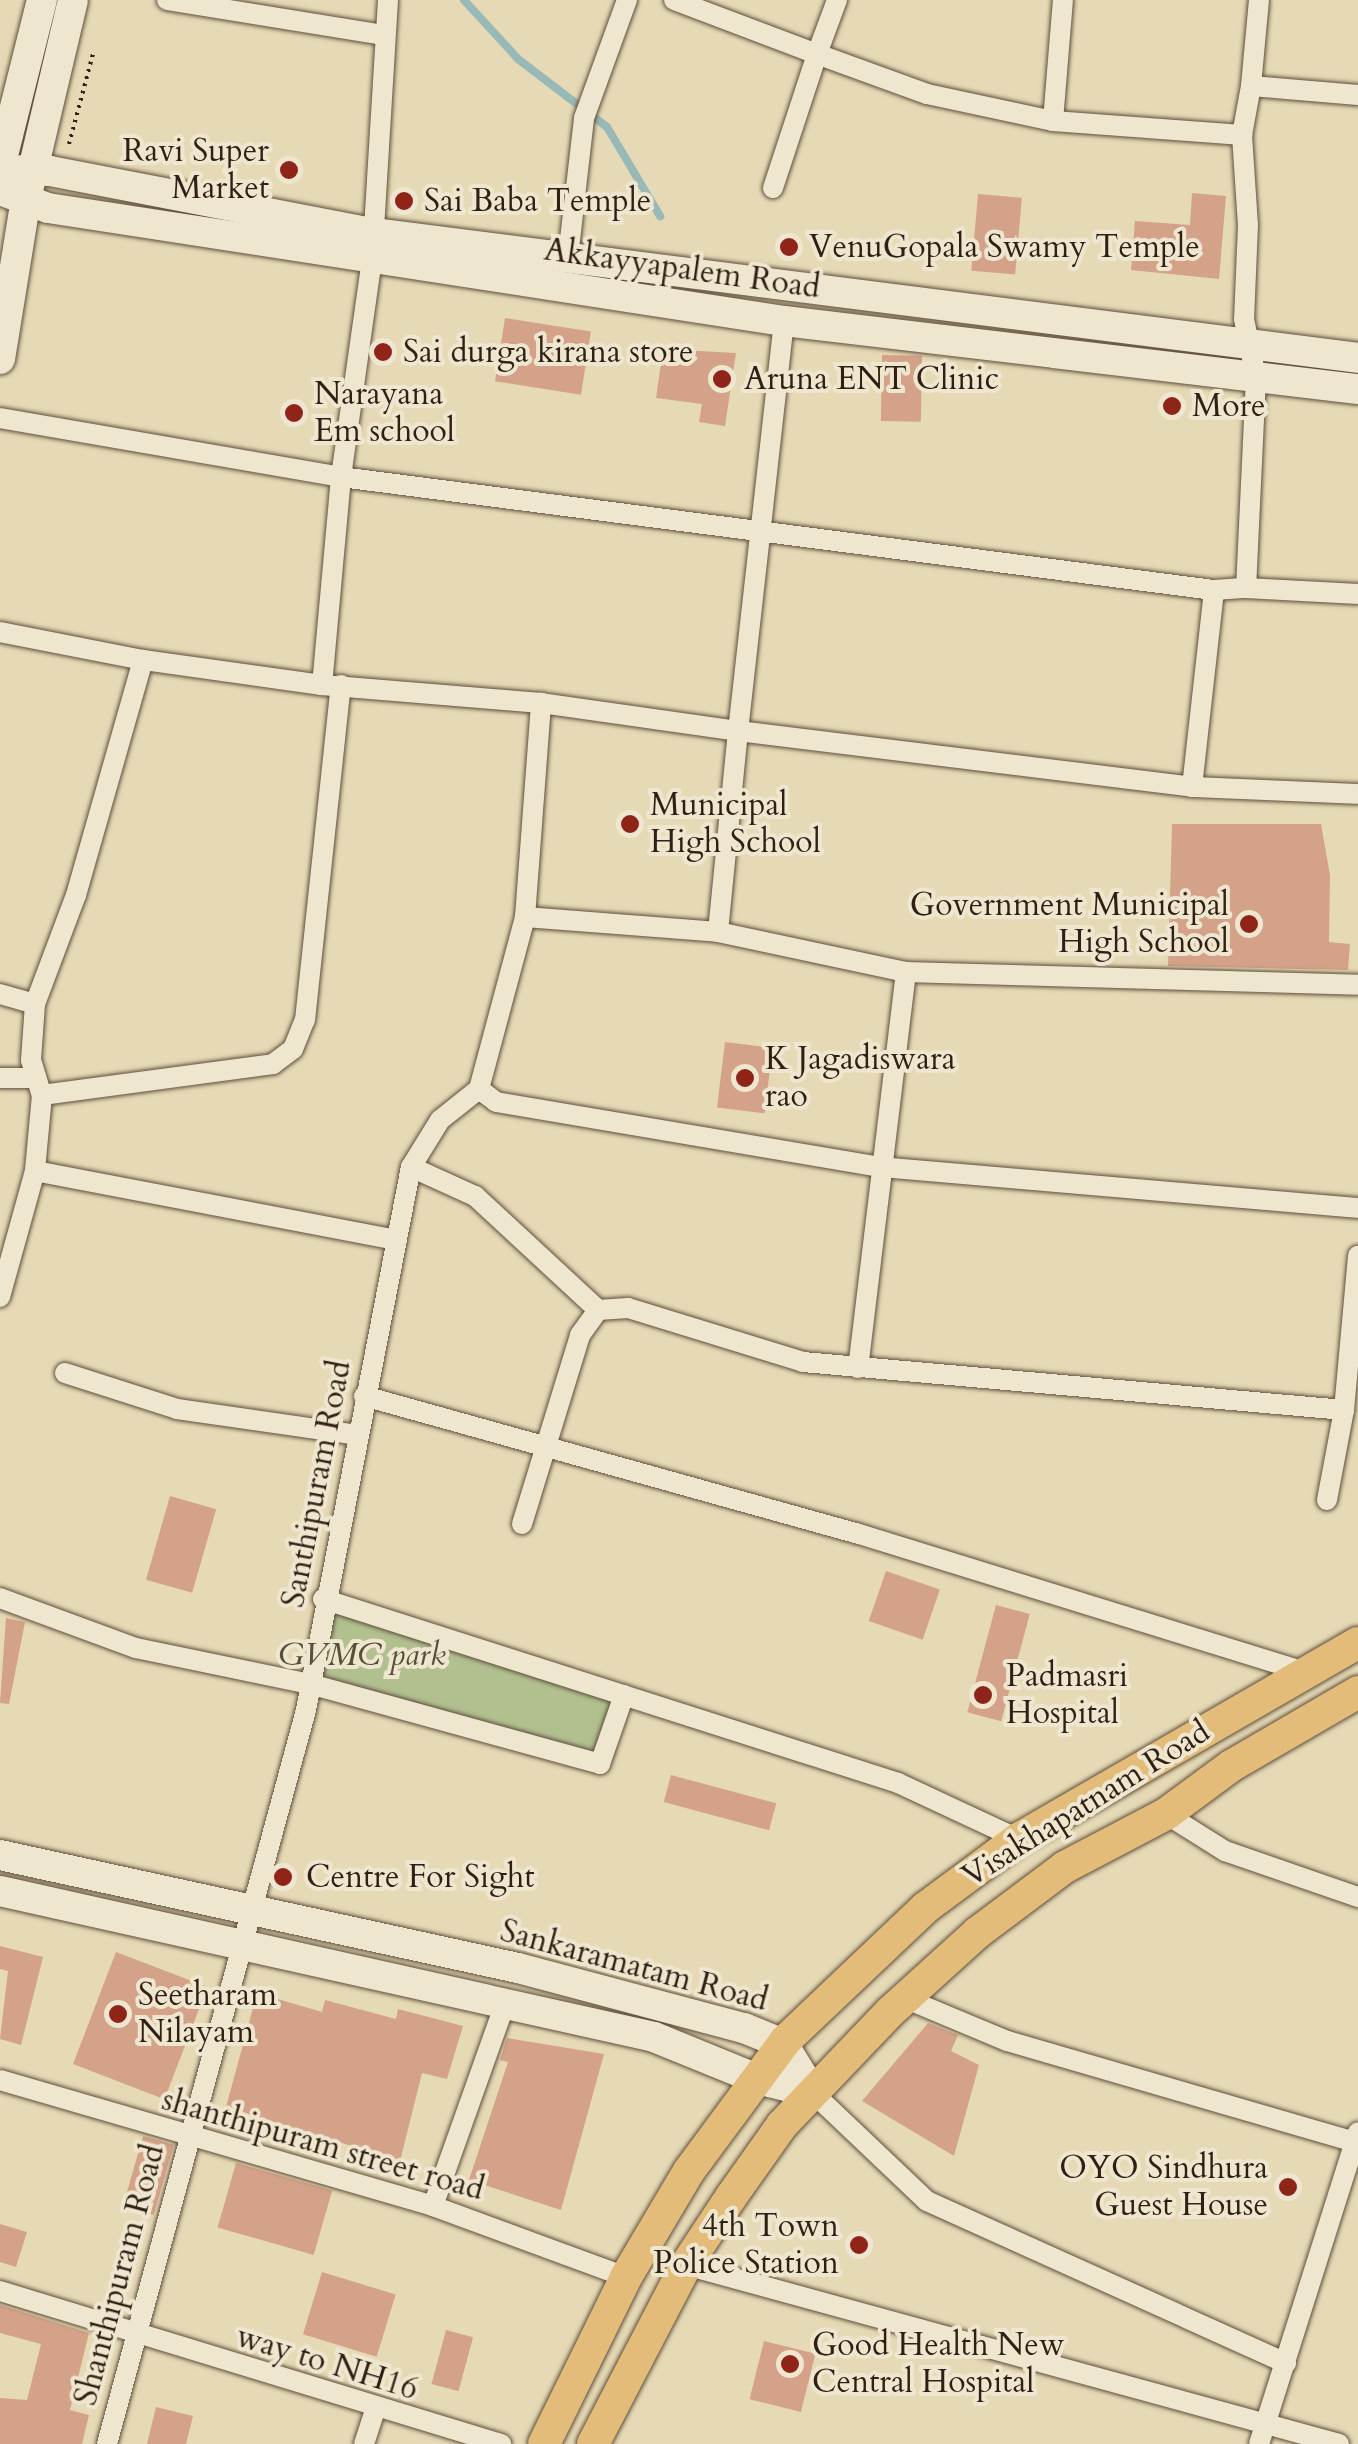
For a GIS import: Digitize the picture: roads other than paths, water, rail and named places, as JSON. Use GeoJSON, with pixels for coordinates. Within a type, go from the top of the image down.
{"type":"FeatureCollection","features":[{"type":"Feature","properties":{"kind":"main road"},"geometry":{"type":"LineString","coordinates":[[0,169],[42,0]]}},
{"type":"Feature","properties":{"kind":"main road"},"geometry":{"type":"LineString","coordinates":[[0,359],[19,186],[74,0]]}},
{"type":"Feature","properties":{"kind":"main road","name":"Akkayyapalem Road"},"geometry":{"type":"LineString","coordinates":[[0,169],[48,208],[372,246],[784,321],[1358,389]]}},
{"type":"Feature","properties":{"kind":"main road"},"geometry":{"type":"LineString","coordinates":[[372,246],[568,256],[1358,358]]}},
{"type":"Feature","properties":{"kind":"main road","name":"Visakhapatnam Road"},"geometry":{"type":"LineString","coordinates":[[544,2444],[626,2277],[689,2171],[783,2044],[925,1908],[1018,1839],[1358,1643]]}},
{"type":"Feature","properties":{"kind":"main road"},"geometry":{"type":"LineString","coordinates":[[593,2444],[686,2265],[782,2125],[813,2093],[977,1934],[1065,1867],[1166,1814],[1231,1766],[1358,1692]]}},
{"type":"Feature","properties":{"kind":"main road","name":"Sankaramatam Road"},"geometry":{"type":"LineString","coordinates":[[0,1855],[518,1968],[783,2044],[813,2093]]}},
{"type":"Feature","properties":{"kind":"main road","name":"Sankaramatam Road"},"geometry":{"type":"LineString","coordinates":[[0,1891],[654,2038],[757,2079],[813,2093]]}},
{"type":"Feature","properties":{"kind":"street"},"geometry":{"type":"LineString","coordinates":[[167,0],[382,35]]}},
{"type":"Feature","properties":{"kind":"street"},"geometry":{"type":"LineString","coordinates":[[0,1078],[38,1086],[272,1064],[293,1049],[305,1020],[332,685],[342,477],[372,246],[382,35],[388,0]]}},
{"type":"Feature","properties":{"kind":"street"},"geometry":{"type":"LineString","coordinates":[[568,256],[587,110],[627,0]]}},
{"type":"Feature","properties":{"kind":"street"},"geometry":{"type":"LineString","coordinates":[[674,0],[927,94],[1053,121],[1242,135]]}},
{"type":"Feature","properties":{"kind":"street"},"geometry":{"type":"LineString","coordinates":[[773,188],[837,0]]}},
{"type":"Feature","properties":{"kind":"street"},"geometry":{"type":"LineString","coordinates":[[1053,121],[1063,0]]}},
{"type":"Feature","properties":{"kind":"street"},"geometry":{"type":"LineString","coordinates":[[1246,588],[1256,378],[1248,346],[1242,135],[1259,0]]}},
{"type":"Feature","properties":{"kind":"street"},"geometry":{"type":"LineString","coordinates":[[1251,86],[1358,96]]}},
{"type":"Feature","properties":{"kind":"street"},"geometry":{"type":"LineString","coordinates":[[718,932],[784,321]]}},
{"type":"Feature","properties":{"kind":"street"},"geometry":{"type":"LineString","coordinates":[[0,418],[342,477],[758,534],[1214,590],[1358,594]]}},
{"type":"Feature","properties":{"kind":"street"},"geometry":{"type":"LineString","coordinates":[[1192,787],[1214,590]]}},
{"type":"Feature","properties":{"kind":"street"},"geometry":{"type":"LineString","coordinates":[[0,632],[144,660],[332,685],[541,703],[1192,787],[1358,794]]}},
{"type":"Feature","properties":{"kind":"street"},"geometry":{"type":"LineString","coordinates":[[0,1296],[35,1170],[35,1004],[76,896],[144,660]]}},
{"type":"Feature","properties":{"kind":"street"},"geometry":{"type":"LineString","coordinates":[[541,703],[525,917],[479,1088],[440,1120],[411,1167],[475,1196],[598,1310],[628,1308],[706,1336],[858,1368],[1344,1410]]}},
{"type":"Feature","properties":{"kind":"street"},"geometry":{"type":"LineString","coordinates":[[525,917],[718,932],[906,972],[1358,984]]}},
{"type":"Feature","properties":{"kind":"street"},"geometry":{"type":"LineString","coordinates":[[858,1368],[906,972]]}},
{"type":"Feature","properties":{"kind":"street"},"geometry":{"type":"LineString","coordinates":[[0,994],[35,1004]]}},
{"type":"Feature","properties":{"kind":"street"},"geometry":{"type":"LineString","coordinates":[[479,1088],[496,1102],[880,1167],[1358,1208]]}},
{"type":"Feature","properties":{"kind":"street","name":"Santhipuram Road"},"geometry":{"type":"LineString","coordinates":[[252,1913],[310,1684],[323,1600],[411,1167]]}},
{"type":"Feature","properties":{"kind":"street"},"geometry":{"type":"LineString","coordinates":[[35,1170],[396,1240]]}},
{"type":"Feature","properties":{"kind":"street"},"geometry":{"type":"LineString","coordinates":[[1327,1500],[1344,1410],[1358,1256]]}},
{"type":"Feature","properties":{"kind":"street"},"geometry":{"type":"LineString","coordinates":[[522,1524],[580,1335],[598,1310]]}},
{"type":"Feature","properties":{"kind":"street"},"geometry":{"type":"LineString","coordinates":[[65,1373],[176,1409],[357,1435]]}},
{"type":"Feature","properties":{"kind":"street"},"geometry":{"type":"LineString","coordinates":[[364,1396],[547,1451],[859,1534],[1305,1672]]}},
{"type":"Feature","properties":{"kind":"street"},"geometry":{"type":"LineString","coordinates":[[0,1598],[136,1648],[310,1684],[600,1764],[624,1696]]}},
{"type":"Feature","properties":{"kind":"street"},"geometry":{"type":"LineString","coordinates":[[323,1600],[898,1783],[1018,1839]]}},
{"type":"Feature","properties":{"kind":"street"},"geometry":{"type":"LineString","coordinates":[[1166,1814],[1225,1851],[1358,1896]]}},
{"type":"Feature","properties":{"kind":"street","name":"Shanthipuram Road"},"geometry":{"type":"LineString","coordinates":[[107,2444],[187,2138],[252,1913]]}},
{"type":"Feature","properties":{"kind":"street"},"geometry":{"type":"LineString","coordinates":[[909,2000],[1007,2041],[1357,2139],[1262,2434]]}},
{"type":"Feature","properties":{"kind":"street"},"geometry":{"type":"LineString","coordinates":[[433,2206],[505,2004]]}},
{"type":"Feature","properties":{"kind":"street","name":"shanthipuram street road"},"geometry":{"type":"LineString","coordinates":[[0,2080],[187,2138],[433,2206],[626,2277]]}},
{"type":"Feature","properties":{"kind":"street"},"geometry":{"type":"LineString","coordinates":[[813,2093],[927,2201],[1186,2323],[1286,2362]]}},
{"type":"Feature","properties":{"kind":"street"},"geometry":{"type":"LineString","coordinates":[[686,2265],[1262,2434],[1339,2444]]}},
{"type":"Feature","properties":{"kind":"street","name":"way to NH16"},"geometry":{"type":"LineString","coordinates":[[0,2291],[375,2410],[501,2444]]}},
{"type":"Feature","properties":{"kind":"street"},"geometry":{"type":"LineString","coordinates":[[364,2444],[375,2410]]}},
{"type":"Feature","properties":{"kind":"waterway"},"geometry":{"type":"LineString","coordinates":[[464,0],[518,59],[607,127],[660,216]]}},
{"type":"Feature","properties":{"kind":"place","name":"Ravi Super Market"},"geometry":{"type":"Point","coordinates":[289,170]}},
{"type":"Feature","properties":{"kind":"place","name":"Sai Baba Temple"},"geometry":{"type":"Point","coordinates":[404,201]}},
{"type":"Feature","properties":{"kind":"place","name":"VenuGopala Swamy Temple"},"geometry":{"type":"Point","coordinates":[789,247]}},
{"type":"Feature","properties":{"kind":"place","name":"Sai durga kirana store"},"geometry":{"type":"Point","coordinates":[383,352]}},
{"type":"Feature","properties":{"kind":"place","name":"Aruna ENT Clinic"},"geometry":{"type":"Point","coordinates":[722,379]}},
{"type":"Feature","properties":{"kind":"place","name":"More"},"geometry":{"type":"Point","coordinates":[1172,406]}},
{"type":"Feature","properties":{"kind":"place","name":"Narayana Em school"},"geometry":{"type":"Point","coordinates":[294,413]}},
{"type":"Feature","properties":{"kind":"place","name":"Municipal High School"},"geometry":{"type":"Point","coordinates":[630,824]}},
{"type":"Feature","properties":{"kind":"place","name":"Government Municipal High School"},"geometry":{"type":"Point","coordinates":[1249,924]}},
{"type":"Feature","properties":{"kind":"place","name":"K Jagadiswara rao"},"geometry":{"type":"Point","coordinates":[745,1078]}},
{"type":"Feature","properties":{"kind":"place","name":"Padmasri Hospital"},"geometry":{"type":"Point","coordinates":[983,1695]}},
{"type":"Feature","properties":{"kind":"place","name":"Centre For Sight"},"geometry":{"type":"Point","coordinates":[283,1877]}},
{"type":"Feature","properties":{"kind":"place","name":"Seetharam Nilayam"},"geometry":{"type":"Point","coordinates":[118,2014]}},
{"type":"Feature","properties":{"kind":"place","name":"OYO Sindhura Guest House"},"geometry":{"type":"Point","coordinates":[1288,2187]}},
{"type":"Feature","properties":{"kind":"place","name":"4th Town Police Station"},"geometry":{"type":"Point","coordinates":[859,2245]}},
{"type":"Feature","properties":{"kind":"place","name":"Good Health New Central Hospital"},"geometry":{"type":"Point","coordinates":[790,2364]}},
{"type":"Feature","properties":{"kind":"park label","name":"GVMC park"},"geometry":{"type":"Point","coordinates":[362,1655]}}]}
